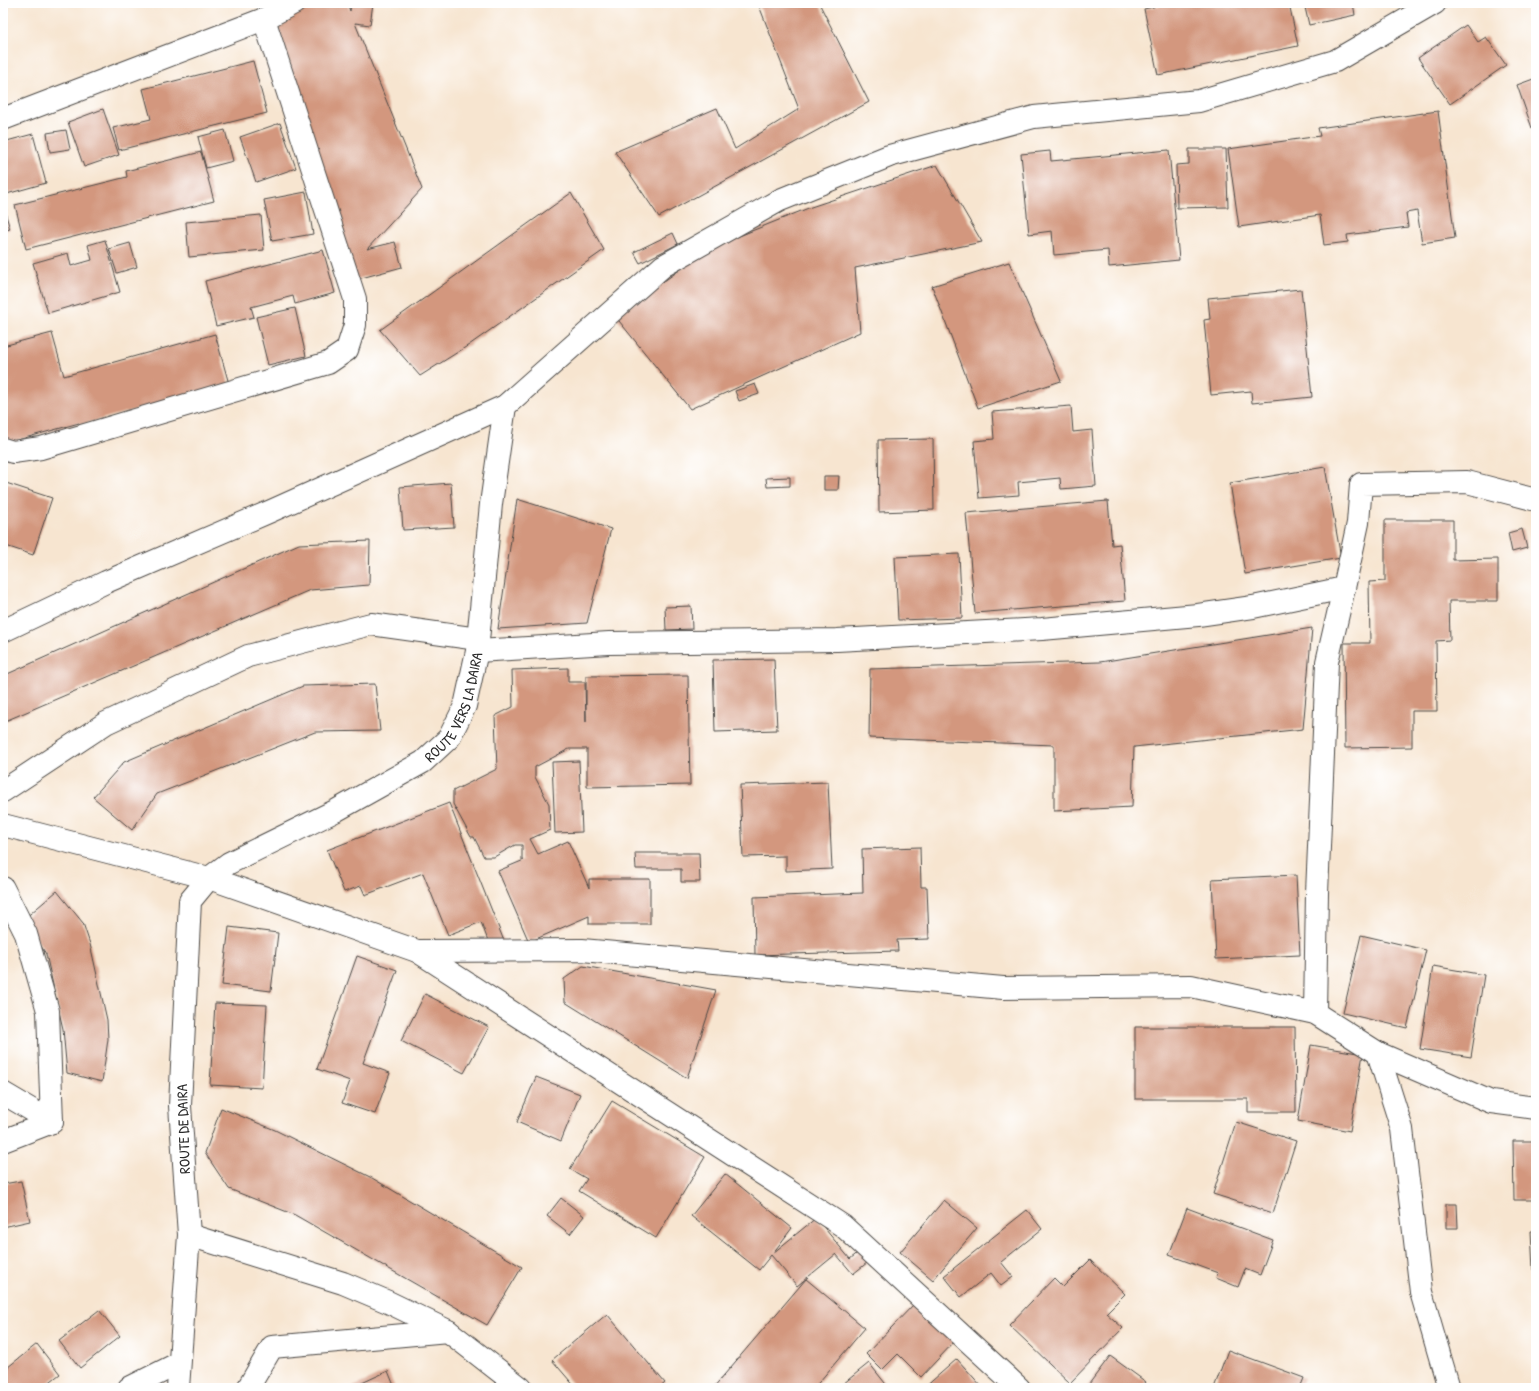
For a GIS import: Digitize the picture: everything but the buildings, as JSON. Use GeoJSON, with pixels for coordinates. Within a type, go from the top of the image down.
{"type":"FeatureCollection","features":[{"type":"Feature","properties":{"kind":"street"},"geometry":{"type":"LineString","coordinates":[[3,119],[264,19],[294,3]]}},
{"type":"Feature","properties":{"kind":"street"},"geometry":{"type":"LineString","coordinates":[[3,631],[106,582],[271,511],[505,406],[663,266],[780,200],[889,156],[1034,118],[1198,101],[1328,64],[1435,3]]}},
{"type":"Feature","properties":{"kind":"street"},"geometry":{"type":"LineString","coordinates":[[3,449],[13,452],[41,448],[328,363],[347,350],[355,325],[355,299],[264,19]]}},
{"type":"Feature","properties":{"kind":"street","name":"ROUTE VERS LA DAIRA"},"geometry":{"type":"LineString","coordinates":[[209,878],[229,864],[337,810],[423,762],[449,738],[465,706],[478,645],[491,504],[505,406]]}},
{"type":"Feature","properties":{"kind":"street"},"geometry":{"type":"LineString","coordinates":[[1315,1013],[1317,893],[1327,662],[1358,523],[1361,484],[1467,482],[1536,500]]}},
{"type":"Feature","properties":{"kind":"street"},"geometry":{"type":"LineString","coordinates":[[3,791],[106,723],[248,656],[371,624],[478,645],[836,640],[1042,629],[1198,615],[1253,607],[1344,588]]}},
{"type":"Feature","properties":{"kind":"street"},"geometry":{"type":"LineString","coordinates":[[4,829],[186,871],[417,951],[843,1226],[1019,1388]]}},
{"type":"Feature","properties":{"kind":"street","name":"ROUTE DE DAIRA"},"geometry":{"type":"LineString","coordinates":[[178,1388],[189,1235],[180,1106],[190,901],[186,871]]}},
{"type":"Feature","properties":{"kind":"street"},"geometry":{"type":"LineString","coordinates":[[190,901],[209,878]]}},
{"type":"Feature","properties":{"kind":"street"},"geometry":{"type":"LineString","coordinates":[[3,888],[26,934],[48,1011],[52,1122]]}},
{"type":"Feature","properties":{"kind":"street"},"geometry":{"type":"LineString","coordinates":[[417,951],[582,950],[1003,988],[1191,986],[1315,1013],[1378,1053],[1491,1102],[1536,1108]]}},
{"type":"Feature","properties":{"kind":"street"},"geometry":{"type":"LineString","coordinates":[[1378,1053],[1402,1129],[1421,1292],[1449,1388]]}},
{"type":"Feature","properties":{"kind":"street"},"geometry":{"type":"LineString","coordinates":[[3,1093],[52,1122]]}},
{"type":"Feature","properties":{"kind":"street"},"geometry":{"type":"LineString","coordinates":[[3,1141],[52,1122]]}},
{"type":"Feature","properties":{"kind":"street"},"geometry":{"type":"LineString","coordinates":[[189,1235],[343,1283],[388,1302],[448,1331],[521,1388]]}},
{"type":"Feature","properties":{"kind":"street"},"geometry":{"type":"LineString","coordinates":[[248,1388],[272,1347],[448,1331]]}},
{"type":"Feature","properties":{"kind":"street"},"geometry":{"type":"LineString","coordinates":[[129,1388],[179,1363]]}}]}
